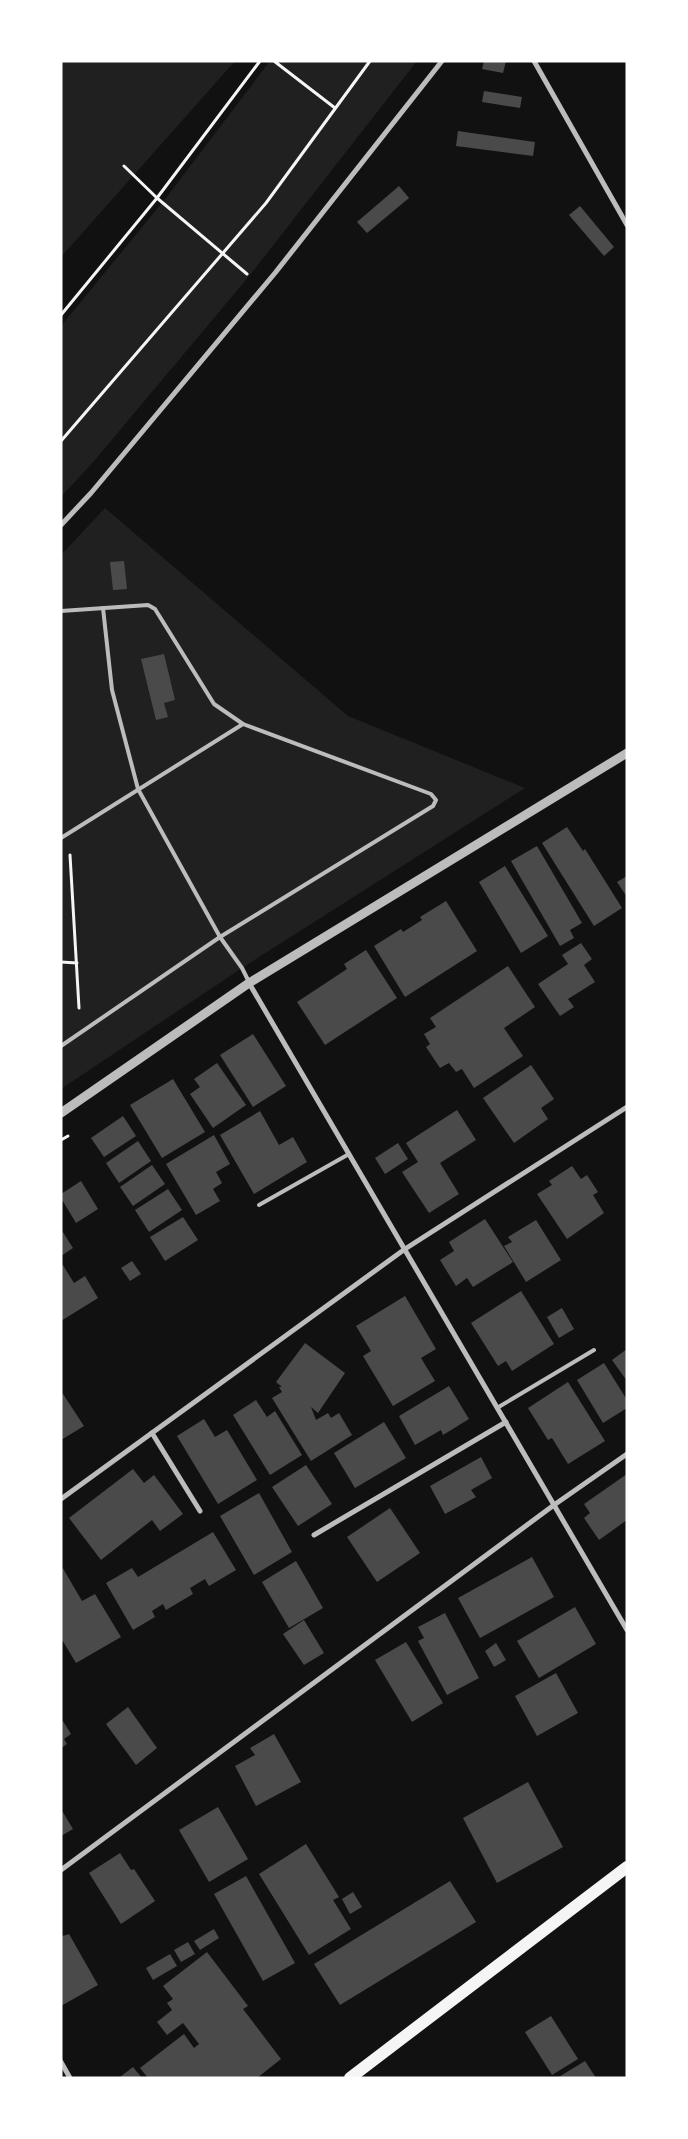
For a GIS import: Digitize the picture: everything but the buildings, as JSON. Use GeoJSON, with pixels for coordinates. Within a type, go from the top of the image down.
{"type":"FeatureCollection","features":[{"type":"Feature","properties":{"kind":"main road"},"geometry":{"type":"LineString","coordinates":[[350,2078],[627,1867]]}},
{"type":"Feature","properties":{"kind":"street"},"geometry":{"type":"LineString","coordinates":[[61,525],[91,493],[262,288],[442,61]]}},
{"type":"Feature","properties":{"kind":"street"},"geometry":{"type":"LineString","coordinates":[[534,61],[627,224]]}},
{"type":"Feature","properties":{"kind":"street"},"geometry":{"type":"LineString","coordinates":[[61,1113],[249,982],[627,753]]}},
{"type":"Feature","properties":{"kind":"street"},"geometry":{"type":"LineString","coordinates":[[249,982],[627,1630]]}},
{"type":"Feature","properties":{"kind":"street"},"geometry":{"type":"LineString","coordinates":[[61,1499],[405,1249],[627,1106]]}},
{"type":"Feature","properties":{"kind":"street"},"geometry":{"type":"LineString","coordinates":[[314,1534],[506,1422]]}},
{"type":"Feature","properties":{"kind":"street"},"geometry":{"type":"LineString","coordinates":[[152,1433],[200,1511]]}},
{"type":"Feature","properties":{"kind":"street"},"geometry":{"type":"LineString","coordinates":[[61,1870],[554,1505],[627,1454]]}},
{"type":"Feature","properties":{"kind":"street"},"geometry":{"type":"LineString","coordinates":[[61,2062],[70,2078]]}},
{"type":"Feature","properties":{"kind":"lane"},"geometry":{"type":"LineString","coordinates":[[61,611],[148,605],[155,609],[214,704],[243,724],[431,794],[436,800],[433,806],[220,936],[61,1046]]}},
{"type":"Feature","properties":{"kind":"lane"},"geometry":{"type":"LineString","coordinates":[[103,608],[112,690],[138,789],[220,936],[242,968],[249,982]]}},
{"type":"Feature","properties":{"kind":"lane"},"geometry":{"type":"LineString","coordinates":[[61,838],[243,724]]}},
{"type":"Feature","properties":{"kind":"lane"},"geometry":{"type":"LineString","coordinates":[[259,1205],[349,1154]]}},
{"type":"Feature","properties":{"kind":"lane"},"geometry":{"type":"LineString","coordinates":[[497,1408],[594,1350]]}},
{"type":"Feature","properties":{"kind":"path"},"geometry":{"type":"LineString","coordinates":[[61,315],[157,198],[260,61]]}},
{"type":"Feature","properties":{"kind":"path"},"geometry":{"type":"LineString","coordinates":[[274,61],[335,108]]}},
{"type":"Feature","properties":{"kind":"path"},"geometry":{"type":"LineString","coordinates":[[61,441],[174,309],[224,254],[293,168],[370,61]]}},
{"type":"Feature","properties":{"kind":"path"},"geometry":{"type":"LineString","coordinates":[[124,166],[157,198],[262,288]]}},
{"type":"Feature","properties":{"kind":"path"},"geometry":{"type":"LineString","coordinates":[[69,834],[80,1034]]}},
{"type":"Feature","properties":{"kind":"path"},"geometry":{"type":"LineString","coordinates":[[61,962],[77,963]]}},
{"type":"Feature","properties":{"kind":"path"},"geometry":{"type":"LineString","coordinates":[[61,1140],[69,1135]]}},
{"type":"Feature","properties":{"kind":"shaded area"},"geometry":{"type":"Polygon","coordinates":[[[61,61],[235,61],[61,257],[61,61]]]}},
{"type":"Feature","properties":{"kind":"shaded area"},"geometry":{"type":"Polygon","coordinates":[[[270,61],[417,61],[250,275],[95,460],[61,497],[61,326],[166,198],[270,61]]]}},
{"type":"Feature","properties":{"kind":"shaded area"},"geometry":{"type":"Polygon","coordinates":[[[105,508],[348,716],[525,788],[242,968],[61,1089],[61,555],[105,508]]]}}]}
